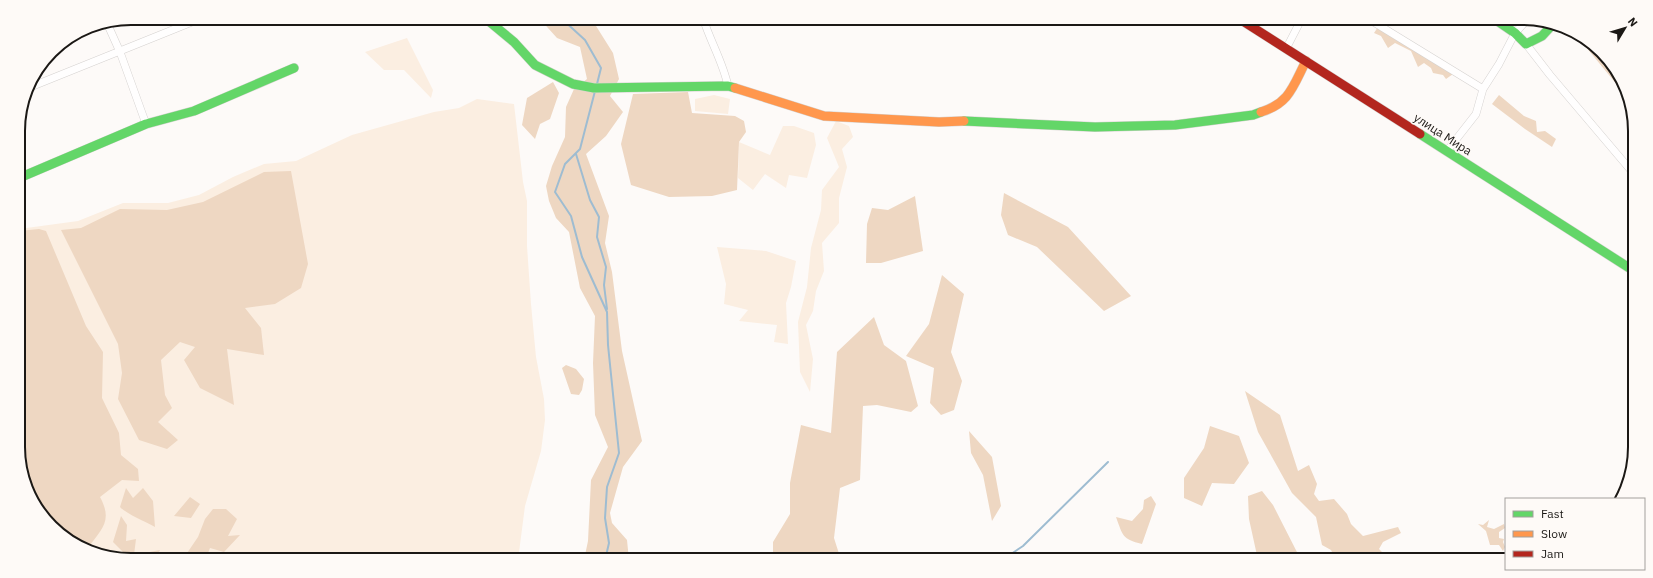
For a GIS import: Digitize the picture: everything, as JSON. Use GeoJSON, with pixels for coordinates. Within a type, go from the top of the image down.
{"type":"FeatureCollection","features":[{"type":"Feature","properties":{"kind":"street"},"geometry":{"type":"LineString","coordinates":[[35,85],[185,25]]}},
{"type":"Feature","properties":{"kind":"street"},"geometry":{"type":"LineString","coordinates":[[493,25],[514,42],[535,65],[573,84],[596,88],[728,86],[824,116],[940,122],[978,121],[1095,127],[1175,125],[1252,115],[1275,108],[1288,96],[1306,61]]}},
{"type":"Feature","properties":{"kind":"street"},"geometry":{"type":"LineString","coordinates":[[705,25],[725,73],[728,86]]}},
{"type":"Feature","properties":{"kind":"street","name":"улица Мира"},"geometry":{"type":"LineString","coordinates":[[1249,25],[1448,150],[1628,267]]}},
{"type":"Feature","properties":{"kind":"street"},"geometry":{"type":"LineString","coordinates":[[1286,48],[1298,25]]}},
{"type":"Feature","properties":{"kind":"street"},"geometry":{"type":"LineString","coordinates":[[1378,25],[1483,89]]}},
{"type":"Feature","properties":{"kind":"street"},"geometry":{"type":"LineString","coordinates":[[1503,25],[1515,33],[1526,44],[1550,76],[1628,167]]}},
{"type":"Feature","properties":{"kind":"street"},"geometry":{"type":"LineString","coordinates":[[1448,150],[1476,114],[1483,89],[1499,64],[1515,33],[1522,25]]}},
{"type":"Feature","properties":{"kind":"street"},"geometry":{"type":"LineString","coordinates":[[109,27],[120,52],[146,124]]}},
{"type":"Feature","properties":{"kind":"street"},"geometry":{"type":"LineString","coordinates":[[1526,44],[1531,44],[1551,29]]}},
{"type":"Feature","properties":{"kind":"street"},"geometry":{"type":"LineString","coordinates":[[25,175],[146,124],[194,111],[294,68]]}},
{"type":"Feature","properties":{"kind":"shaded area"},"geometry":{"type":"Polygon","coordinates":[[[545,25],[595,25],[613,53],[619,79],[610,96],[623,112],[606,136],[586,154],[609,216],[605,243],[612,272],[622,351],[642,441],[623,467],[610,513],[612,523],[627,540],[628,553],[585,553],[588,541],[591,480],[608,447],[595,415],[593,363],[595,316],[580,288],[569,232],[556,218],[549,201],[546,186],[552,166],[565,137],[566,107],[574,89],[587,79],[580,47],[557,38],[545,25]]]}},
{"type":"Feature","properties":{"kind":"shaded area"},"geometry":{"type":"Polygon","coordinates":[[[1378,27],[1453,74],[1446,79],[1443,75],[1433,73],[1431,68],[1424,63],[1418,67],[1411,51],[1395,43],[1388,48],[1381,36],[1374,33],[1378,27]]]}},
{"type":"Feature","properties":{"kind":"shaded area"},"geometry":{"type":"Polygon","coordinates":[[[407,38],[433,90],[431,98],[404,70],[384,70],[365,52],[407,38]]]}},
{"type":"Feature","properties":{"kind":"shaded area"},"geometry":{"type":"Polygon","coordinates":[[[1585,46],[1602,61],[1618,85],[1585,46]]]}},
{"type":"Feature","properties":{"kind":"shaded area"},"geometry":{"type":"Polygon","coordinates":[[[553,82],[559,93],[550,119],[540,124],[535,139],[522,125],[527,98],[553,82]]]}},
{"type":"Feature","properties":{"kind":"shaded area"},"geometry":{"type":"Polygon","coordinates":[[[688,92],[692,113],[735,116],[744,121],[746,132],[739,142],[737,190],[712,196],[669,197],[631,185],[621,144],[633,94],[688,92]]]}},
{"type":"Feature","properties":{"kind":"shaded area"},"geometry":{"type":"Polygon","coordinates":[[[714,95],[730,99],[728,114],[695,111],[695,99],[714,95]]]}},
{"type":"Feature","properties":{"kind":"shaded area"},"geometry":{"type":"Polygon","coordinates":[[[1499,95],[1524,116],[1536,121],[1537,132],[1545,131],[1556,139],[1552,147],[1492,104],[1499,95]]]}},
{"type":"Feature","properties":{"kind":"shaded area"},"geometry":{"type":"Polygon","coordinates":[[[477,99],[514,104],[523,182],[527,201],[527,246],[531,304],[536,357],[544,399],[545,420],[541,451],[525,506],[519,553],[131,553],[110,551],[97,547],[84,542],[61,527],[51,517],[36,494],[26,461],[25,228],[78,221],[123,203],[168,203],[199,195],[233,177],[264,164],[296,161],[352,135],[434,112],[459,108],[477,99]]]}},
{"type":"Feature","properties":{"kind":"shaded area"},"geometry":{"type":"Polygon","coordinates":[[[836,121],[849,126],[853,137],[842,149],[847,167],[839,198],[839,223],[822,243],[824,271],[816,291],[813,311],[806,325],[813,359],[810,392],[800,372],[798,322],[807,287],[811,248],[821,210],[822,190],[839,167],[827,138],[836,121]]]}},
{"type":"Feature","properties":{"kind":"shaded area"},"geometry":{"type":"Polygon","coordinates":[[[783,126],[794,126],[814,133],[816,145],[807,178],[789,175],[786,188],[765,174],[753,190],[738,178],[739,142],[770,155],[783,126]]]}},
{"type":"Feature","properties":{"kind":"shaded area"},"geometry":{"type":"Polygon","coordinates":[[[291,171],[308,264],[301,288],[275,304],[245,308],[261,328],[264,355],[227,349],[234,405],[200,388],[184,360],[195,347],[180,342],[161,360],[165,395],[172,408],[158,422],[178,440],[167,449],[139,440],[118,399],[122,373],[118,344],[61,230],[81,228],[120,209],[167,210],[203,202],[264,172],[291,171]]]}},
{"type":"Feature","properties":{"kind":"shaded area"},"geometry":{"type":"Polygon","coordinates":[[[1004,193],[1068,227],[1131,296],[1104,311],[1037,247],[1008,235],[1001,215],[1004,193]]]}},
{"type":"Feature","properties":{"kind":"shaded area"},"geometry":{"type":"Polygon","coordinates":[[[915,196],[923,251],[881,263],[866,263],[867,224],[872,208],[888,210],[915,196]]]}},
{"type":"Feature","properties":{"kind":"shaded area"},"geometry":{"type":"Polygon","coordinates":[[[39,229],[46,231],[86,326],[103,352],[102,398],[119,433],[121,455],[138,469],[139,481],[122,480],[100,497],[106,512],[106,519],[101,530],[90,544],[72,535],[51,517],[36,494],[27,468],[25,447],[25,230],[39,229]]]}},
{"type":"Feature","properties":{"kind":"shaded area"},"geometry":{"type":"Polygon","coordinates":[[[717,247],[766,251],[796,261],[786,303],[788,344],[774,342],[777,325],[739,321],[748,310],[724,304],[726,284],[717,247]]]}},
{"type":"Feature","properties":{"kind":"shaded area"},"geometry":{"type":"Polygon","coordinates":[[[942,275],[964,294],[951,352],[962,381],[954,410],[941,415],[930,403],[934,368],[906,356],[929,324],[942,275]]]}},
{"type":"Feature","properties":{"kind":"shaded area"},"geometry":{"type":"Polygon","coordinates":[[[874,317],[884,345],[906,361],[918,406],[911,412],[877,405],[863,406],[860,480],[840,488],[834,538],[839,553],[773,553],[773,542],[790,514],[790,483],[801,425],[831,433],[837,352],[874,317]]]}},
{"type":"Feature","properties":{"kind":"shaded area"},"geometry":{"type":"Polygon","coordinates":[[[566,365],[576,369],[584,379],[582,390],[579,395],[571,394],[562,368],[566,365]]]}},
{"type":"Feature","properties":{"kind":"shaded area"},"geometry":{"type":"Polygon","coordinates":[[[1245,391],[1280,415],[1298,471],[1309,465],[1317,484],[1314,494],[1319,501],[1334,499],[1347,514],[1351,524],[1363,536],[1398,527],[1401,533],[1383,542],[1379,549],[1383,553],[1332,553],[1331,550],[1322,545],[1316,517],[1292,493],[1258,432],[1245,391]]]}},
{"type":"Feature","properties":{"kind":"shaded area"},"geometry":{"type":"Polygon","coordinates":[[[1210,426],[1239,436],[1249,463],[1234,484],[1212,483],[1202,506],[1184,498],[1184,478],[1204,448],[1210,426]]]}},
{"type":"Feature","properties":{"kind":"shaded area"},"geometry":{"type":"Polygon","coordinates":[[[969,431],[992,457],[1001,506],[992,521],[983,475],[971,453],[969,431]]]}},
{"type":"Feature","properties":{"kind":"shaded area"},"geometry":{"type":"Polygon","coordinates":[[[126,488],[133,498],[143,488],[153,501],[155,527],[131,515],[120,507],[126,488]]]}},
{"type":"Feature","properties":{"kind":"shaded area"},"geometry":{"type":"Polygon","coordinates":[[[1262,491],[1273,505],[1297,553],[1256,553],[1249,519],[1248,496],[1262,491]]]}},
{"type":"Feature","properties":{"kind":"shaded area"},"geometry":{"type":"Polygon","coordinates":[[[1151,496],[1156,504],[1142,544],[1130,540],[1124,536],[1116,517],[1132,521],[1143,509],[1144,500],[1151,496]]]}},
{"type":"Feature","properties":{"kind":"shaded area"},"geometry":{"type":"Polygon","coordinates":[[[190,497],[200,504],[191,518],[174,516],[190,497]]]}},
{"type":"Feature","properties":{"kind":"shaded area"},"geometry":{"type":"Polygon","coordinates":[[[213,509],[226,509],[237,519],[228,536],[240,535],[224,552],[210,548],[208,553],[187,553],[198,537],[205,519],[213,509]]]}},
{"type":"Feature","properties":{"kind":"shaded area"},"geometry":{"type":"Polygon","coordinates":[[[121,516],[127,525],[126,541],[136,539],[134,553],[123,552],[113,542],[121,516]]]}},
{"type":"Feature","properties":{"kind":"shaded area"},"geometry":{"type":"Polygon","coordinates":[[[1489,520],[1487,527],[1494,529],[1504,524],[1505,528],[1499,532],[1499,538],[1504,539],[1503,542],[1505,547],[1503,551],[1499,545],[1490,545],[1486,531],[1478,524],[1483,525],[1489,520]]]}},
{"type":"Feature","properties":{"kind":"shaded area"},"geometry":{"type":"Polygon","coordinates":[[[160,550],[158,553],[144,553],[160,550]]]}},
{"type":"Feature","properties":{"kind":"waterway"},"geometry":{"type":"LineString","coordinates":[[569,25],[585,40],[601,68],[597,84]]}},
{"type":"Feature","properties":{"kind":"waterway"},"geometry":{"type":"LineString","coordinates":[[595,91],[580,149],[565,164],[555,192],[571,216],[582,257],[607,312],[608,345],[619,453],[607,487],[605,518],[609,543],[607,553]]}},
{"type":"Feature","properties":{"kind":"waterway"},"geometry":{"type":"LineString","coordinates":[[576,154],[590,200],[599,217],[597,237],[606,267],[604,285],[607,309]]}},
{"type":"Feature","properties":{"kind":"waterway"},"geometry":{"type":"LineString","coordinates":[[1012,553],[1023,546],[1108,462]]}},
{"type":"Feature","properties":{"kind":"traffic: fast"},"geometry":{"type":"LineString","coordinates":[[493,25],[514,42],[535,65],[573,84],[594,88],[728,86],[735,88]]}},
{"type":"Feature","properties":{"kind":"traffic: fast"},"geometry":{"type":"LineString","coordinates":[[1503,25],[1515,33],[1526,44],[1542,36],[1549,29]]}},
{"type":"Feature","properties":{"kind":"traffic: fast"},"geometry":{"type":"LineString","coordinates":[[25,175],[146,124],[194,111],[294,68]]}},
{"type":"Feature","properties":{"kind":"traffic: fast"},"geometry":{"type":"LineString","coordinates":[[964,121],[1095,127],[1175,125],[1253,115],[1261,112]]}},
{"type":"Feature","properties":{"kind":"traffic: fast"},"geometry":{"type":"LineString","coordinates":[[1420,134],[1628,267]]}},
{"type":"Feature","properties":{"kind":"traffic: slow"},"geometry":{"type":"LineString","coordinates":[[1261,112],[1278,104],[1285,98],[1294,86],[1306,61]]}},
{"type":"Feature","properties":{"kind":"traffic: slow"},"geometry":{"type":"LineString","coordinates":[[735,88],[824,116],[939,122],[964,121]]}},
{"type":"Feature","properties":{"kind":"traffic: jam"},"geometry":{"type":"LineString","coordinates":[[1249,25],[1420,134]]}}]}
